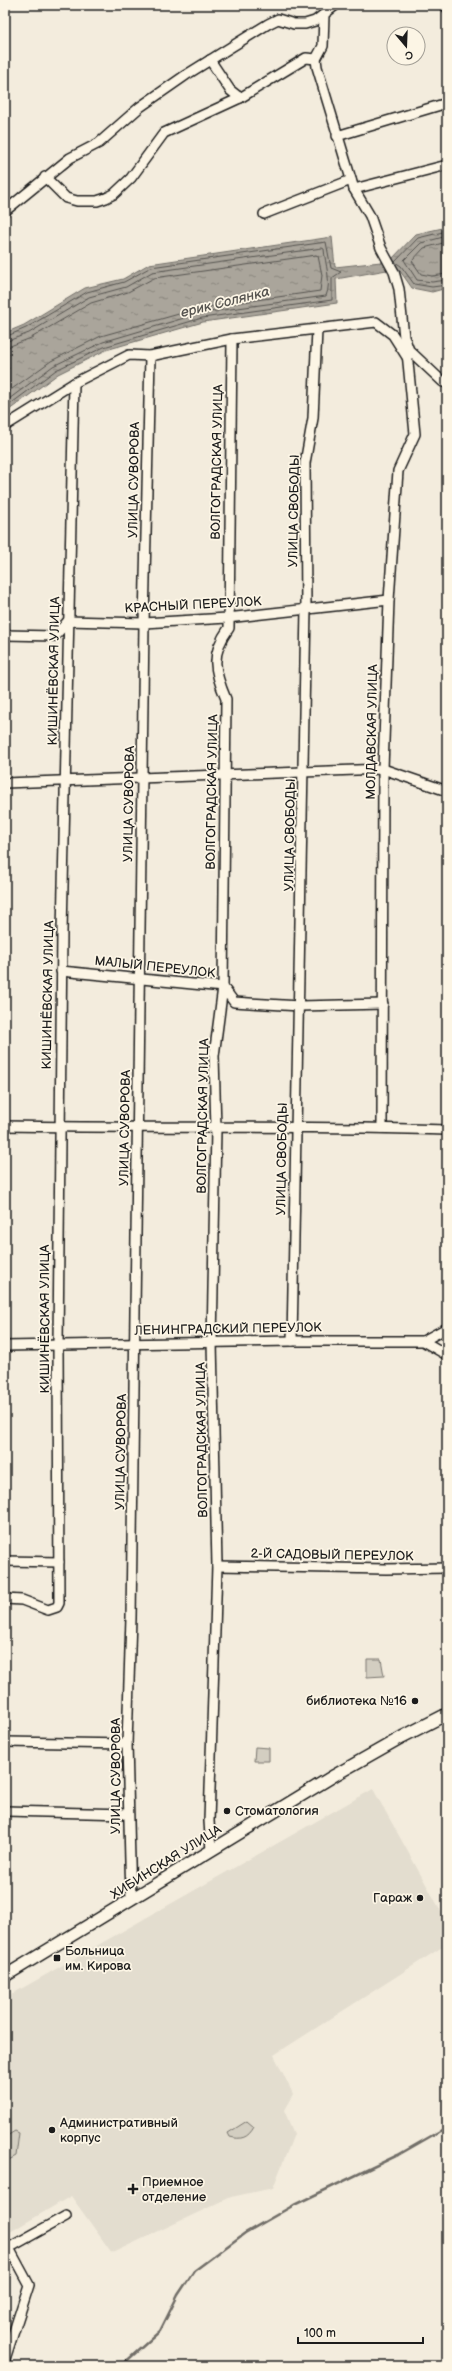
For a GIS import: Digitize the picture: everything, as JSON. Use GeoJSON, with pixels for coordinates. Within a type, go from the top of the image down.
{"type":"FeatureCollection","features":[{"type":"Feature","properties":{"kind":"street"},"geometry":{"type":"LineString","coordinates":[[5,211],[70,158],[99,143],[140,107],[210,60],[278,19],[294,24],[305,24],[315,21],[336,5]]}},
{"type":"Feature","properties":{"kind":"street"},"geometry":{"type":"LineString","coordinates":[[45,177],[66,198],[84,201],[106,198],[114,194],[132,178],[164,133],[240,98],[306,58],[316,59],[323,46],[324,15]]}},
{"type":"Feature","properties":{"kind":"street","name":"МОЛДАВСКАЯ УЛИЦА"},"geometry":{"type":"LineString","coordinates":[[316,59],[337,136],[354,189],[370,216],[381,248],[394,272],[399,289],[415,434],[398,471],[389,600],[384,769],[382,1128]]}},
{"type":"Feature","properties":{"kind":"street"},"geometry":{"type":"LineString","coordinates":[[210,60],[230,90],[240,98]]}},
{"type":"Feature","properties":{"kind":"street"},"geometry":{"type":"LineString","coordinates":[[337,136],[447,103]]}},
{"type":"Feature","properties":{"kind":"street"},"geometry":{"type":"LineString","coordinates":[[354,189],[447,165]]}},
{"type":"Feature","properties":{"kind":"street"},"geometry":{"type":"LineString","coordinates":[[264,214],[351,180]]}},
{"type":"Feature","properties":{"kind":"street"},"geometry":{"type":"LineString","coordinates":[[5,426],[74,382],[129,355],[150,356],[232,339],[376,322],[393,334],[407,358]]}},
{"type":"Feature","properties":{"kind":"street","name":"УЛИЦА СВОБОДЫ"},"geometry":{"type":"LineString","coordinates":[[292,1341],[304,773],[306,609],[305,463],[313,418],[317,330]]}},
{"type":"Feature","properties":{"kind":"street","name":"ВОЛГОГРАДСКАЯ УЛИЦА"},"geometry":{"type":"LineString","coordinates":[[211,1851],[209,1821],[217,1566],[212,1342],[216,1129],[214,1056],[223,987],[226,699],[216,674],[218,643],[228,628],[232,339]]}},
{"type":"Feature","properties":{"kind":"street"},"geometry":{"type":"LineString","coordinates":[[406,342],[409,350],[422,363],[443,382],[447,382]]}},
{"type":"Feature","properties":{"kind":"street","name":"УЛИЦА СУВОРОВА"},"geometry":{"type":"LineString","coordinates":[[131,1900],[127,1744],[131,1626],[144,623],[150,356]]}},
{"type":"Feature","properties":{"kind":"street","name":"КИШИНЁВСКАЯ УЛИЦА"},"geometry":{"type":"LineString","coordinates":[[5,1599],[22,1600],[48,1610],[57,1607],[59,1603],[58,1345],[61,971],[74,382]]}},
{"type":"Feature","properties":{"kind":"street","name":"КРАСНЫЙ ПЕРЕУЛОК"},"geometry":{"type":"LineString","coordinates":[[68,621],[144,623],[227,618],[389,600]]}},
{"type":"Feature","properties":{"kind":"street"},"geometry":{"type":"LineString","coordinates":[[5,635],[55,636],[68,621]]}},
{"type":"Feature","properties":{"kind":"street"},"geometry":{"type":"LineString","coordinates":[[5,783],[384,769],[447,791]]}},
{"type":"Feature","properties":{"kind":"street","name":"МАЛЫЙ ПЕРЕУЛОК"},"geometry":{"type":"LineString","coordinates":[[61,971],[223,987],[234,1002],[300,1006],[382,1004]]}},
{"type":"Feature","properties":{"kind":"street"},"geometry":{"type":"LineString","coordinates":[[5,1126],[216,1129],[296,1127],[447,1130]]}},
{"type":"Feature","properties":{"kind":"street"},"geometry":{"type":"LineString","coordinates":[[423,1341],[447,1328]]}},
{"type":"Feature","properties":{"kind":"street","name":"ЛЕНИНГРАДСКИЙ ПЕРЕУЛОК"},"geometry":{"type":"LineString","coordinates":[[5,1346],[292,1341],[423,1341]]}},
{"type":"Feature","properties":{"kind":"street"},"geometry":{"type":"LineString","coordinates":[[423,1341],[447,1355]]}},
{"type":"Feature","properties":{"kind":"street"},"geometry":{"type":"LineString","coordinates":[[5,1561],[59,1562]]}},
{"type":"Feature","properties":{"kind":"street","name":"2-Й САДОВЫЙ ПЕРЕУЛОК"},"geometry":{"type":"LineString","coordinates":[[217,1566],[386,1570],[447,1568]]}},
{"type":"Feature","properties":{"kind":"street","name":"ХИБИНСКАЯ УЛИЦА"},"geometry":{"type":"LineString","coordinates":[[5,1976],[402,1737],[447,1714]]}},
{"type":"Feature","properties":{"kind":"street"},"geometry":{"type":"LineString","coordinates":[[5,1742],[127,1744]]}},
{"type":"Feature","properties":{"kind":"street"},"geometry":{"type":"LineString","coordinates":[[5,1811],[128,1814]]}},
{"type":"Feature","properties":{"kind":"street"},"geometry":{"type":"LineString","coordinates":[[5,2359],[29,2285],[7,2249],[66,2216]]}},
{"type":"Feature","properties":{"kind":"shaded area"},"geometry":{"type":"Polygon","coordinates":[[[367,1659],[381,1659],[384,1676],[367,1677],[367,1659]]]}},
{"type":"Feature","properties":{"kind":"shaded area"},"geometry":{"type":"Polygon","coordinates":[[[255,1747],[269,1748],[269,1761],[254,1761],[255,1747]]]}},
{"type":"Feature","properties":{"kind":"shaded area"},"geometry":{"type":"Polygon","coordinates":[[[373,1789],[442,1913],[447,1933],[447,1944],[274,2055],[293,2094],[284,2110],[294,2134],[273,2188],[231,2197],[112,2253],[71,2196],[5,2235],[5,1998],[373,1789]]]}},
{"type":"Feature","properties":{"kind":"shaded area"},"geometry":{"type":"Polygon","coordinates":[[[247,2121],[254,2127],[247,2136],[241,2138],[230,2137],[228,2133],[247,2121]]]}},
{"type":"Feature","properties":{"kind":"shaded area"},"geometry":{"type":"Polygon","coordinates":[[[15,2131],[19,2133],[16,2156],[5,2162],[5,2137],[15,2131]]]}},
{"type":"Feature","properties":{"kind":"water","name":"ерик Солянка"},"geometry":{"type":"Polygon","coordinates":[[[447,227],[447,288],[432,292],[412,288],[398,268],[336,279],[337,303],[203,322],[106,350],[58,374],[5,413],[5,333],[24,325],[85,288],[123,279],[149,264],[332,237],[335,267],[390,261],[416,234],[447,227]]]}},
{"type":"Feature","properties":{"kind":"waterway"},"geometry":{"type":"LineString","coordinates":[[121,2366],[160,2331],[178,2295],[194,2271],[245,2233],[294,2205],[398,2155],[447,2127]]}},
{"type":"Feature","properties":{"kind":"place","name":"библиотека №16"},"geometry":{"type":"Point","coordinates":[415,1701]}},
{"type":"Feature","properties":{"kind":"place","name":"Стоматология"},"geometry":{"type":"Point","coordinates":[227,1811]}},
{"type":"Feature","properties":{"kind":"place","name":"Гараж"},"geometry":{"type":"Point","coordinates":[420,1898]}},
{"type":"Feature","properties":{"kind":"place","name":"Больница им. Кирова"},"geometry":{"type":"Point","coordinates":[57,1958]}},
{"type":"Feature","properties":{"kind":"place","name":"Административный корпус"},"geometry":{"type":"Point","coordinates":[52,2130]}},
{"type":"Feature","properties":{"kind":"place","name":"Приемное отделение"},"geometry":{"type":"Point","coordinates":[133,2189]}}]}
